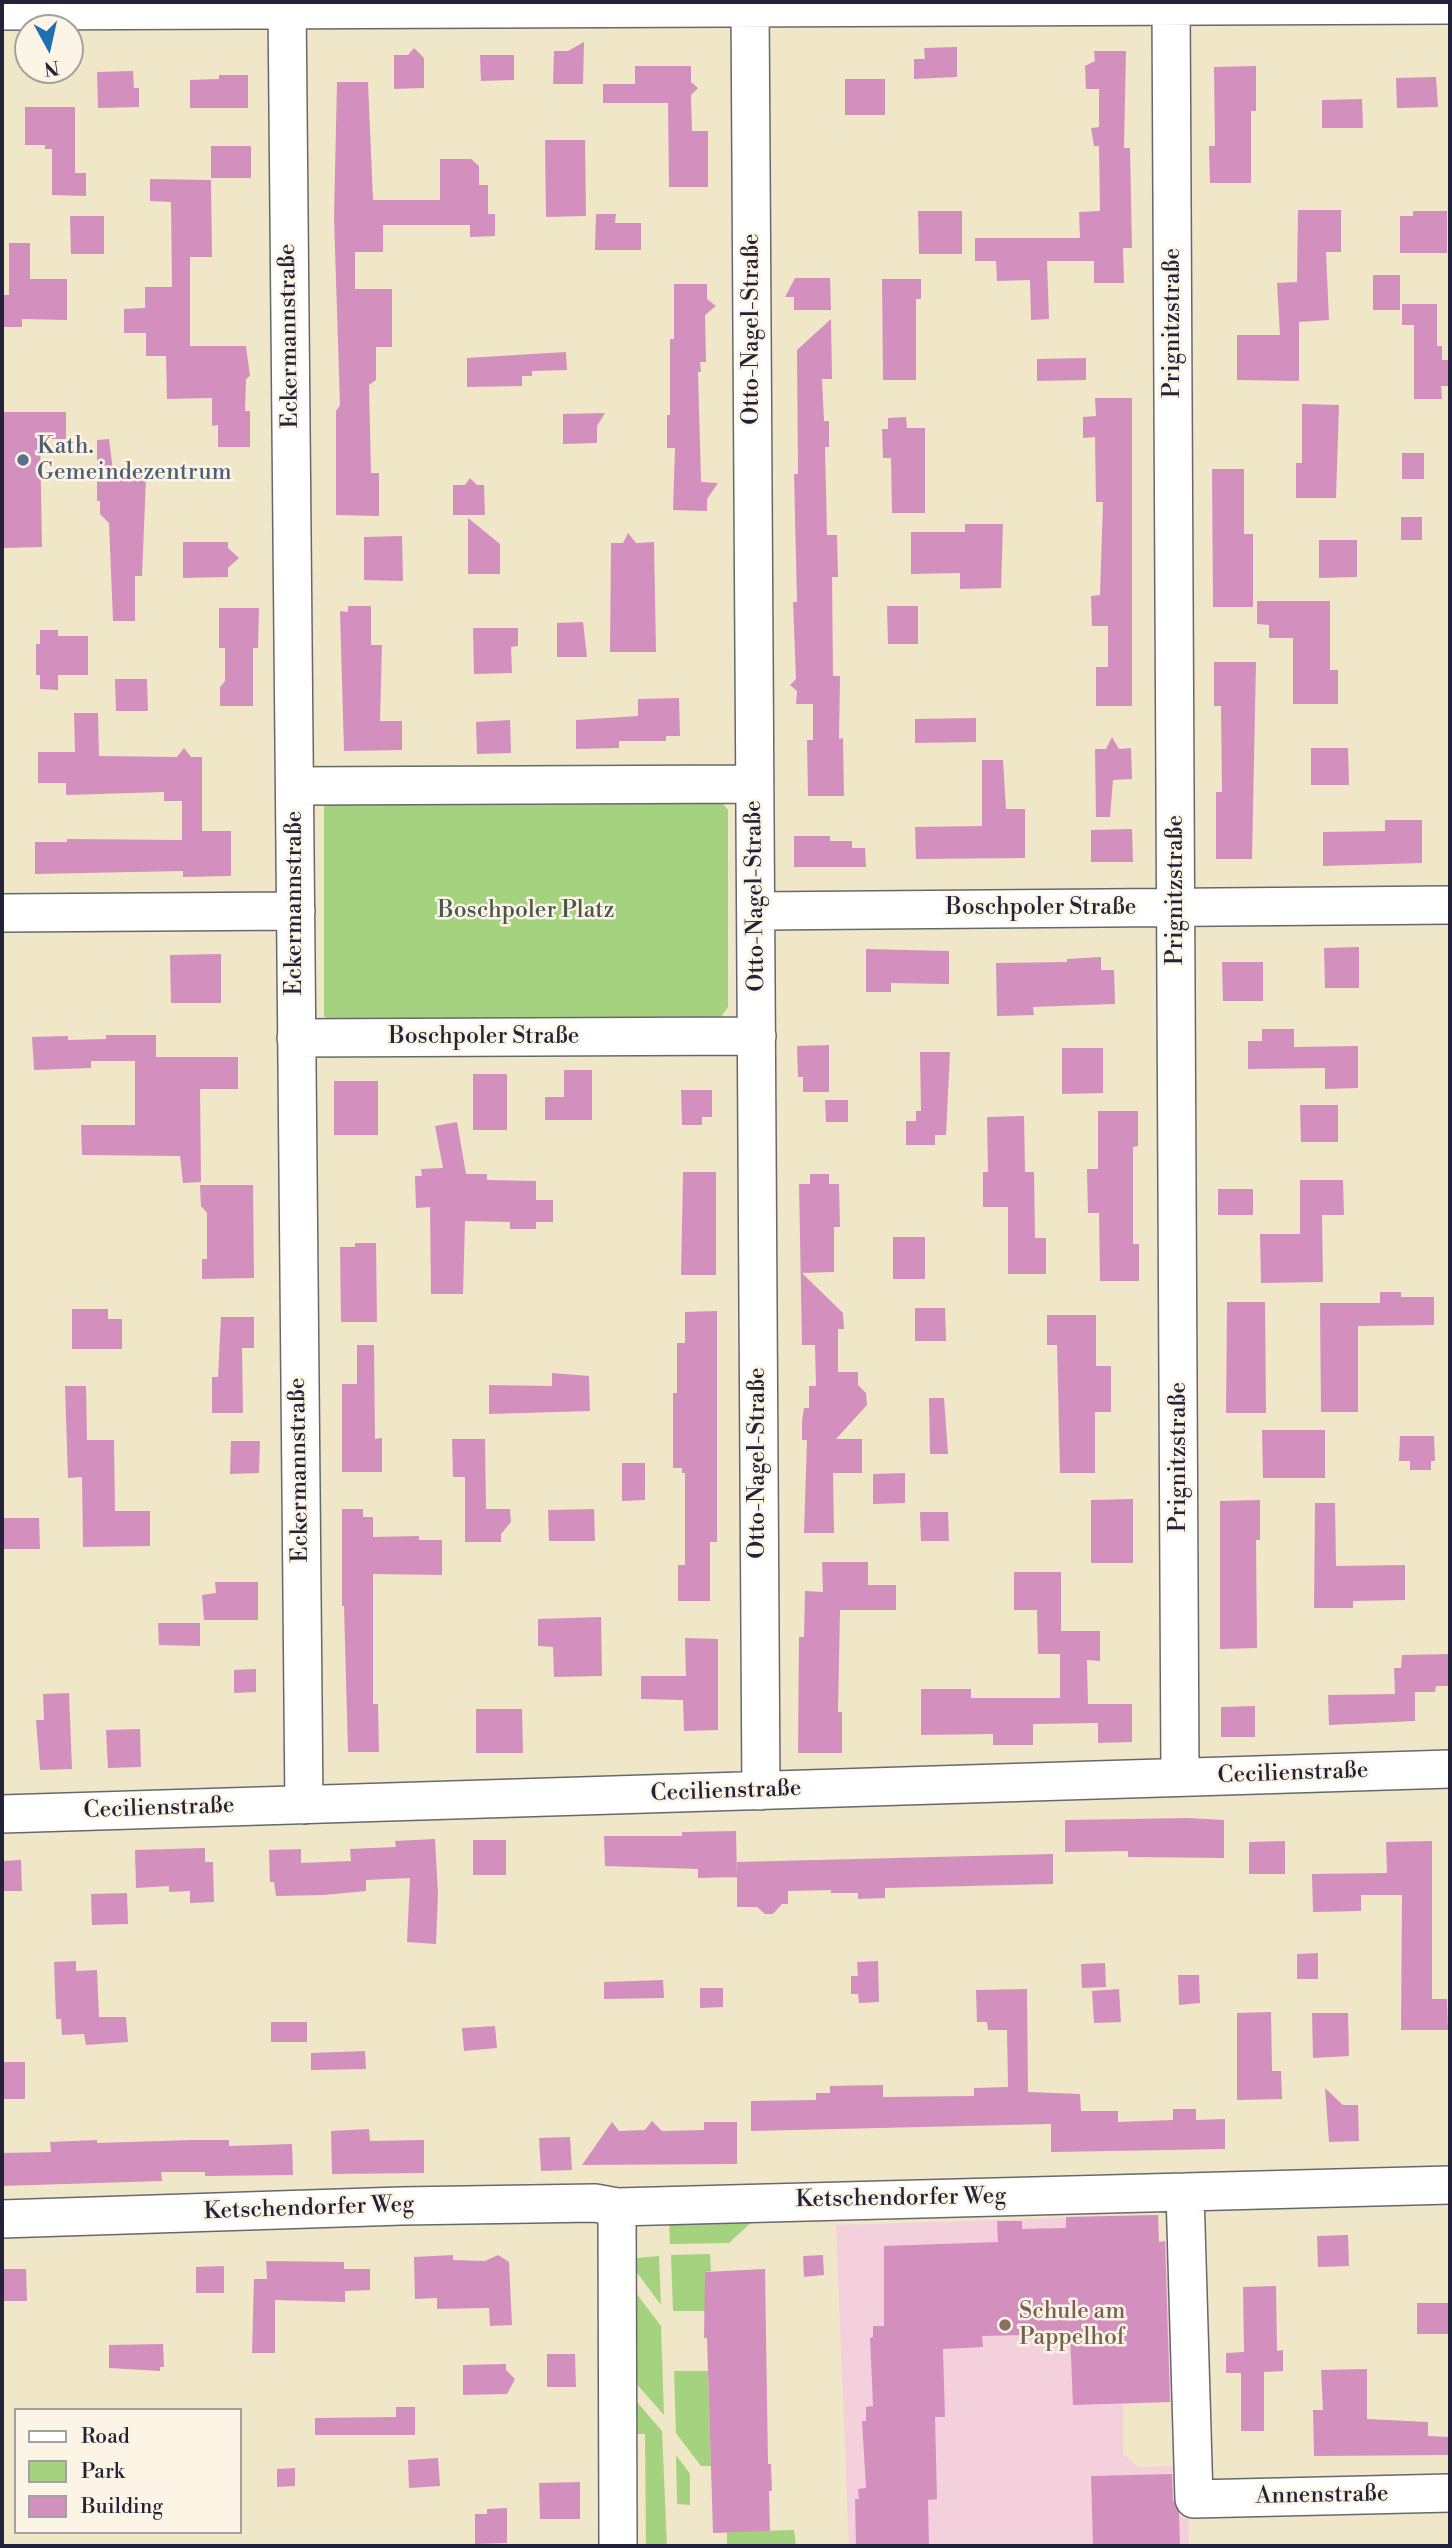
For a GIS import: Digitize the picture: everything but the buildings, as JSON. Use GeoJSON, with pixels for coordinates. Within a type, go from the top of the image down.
{"type":"FeatureCollection","features":[{"type":"Feature","properties":{"kind":"street","name":"Prignitzstraße"},"geometry":{"type":"LineString","coordinates":[[1171,4],[1180,1777]]}},
{"type":"Feature","properties":{"kind":"street","name":"Otto-Nagel-Straße"},"geometry":{"type":"LineString","coordinates":[[750,5],[754,784],[758,911],[761,1791]]}},
{"type":"Feature","properties":{"kind":"street"},"geometry":{"type":"LineString","coordinates":[[2,11],[287,6],[1450,5]]}},
{"type":"Feature","properties":{"kind":"street","name":"Eckermannstraße"},"geometry":{"type":"LineString","coordinates":[[287,6],[303,1805]]}},
{"type":"Feature","properties":{"kind":"street"},"geometry":{"type":"LineString","coordinates":[[295,786],[754,784]]}},
{"type":"Feature","properties":{"kind":"street","name":"Boschpoler Straße"},"geometry":{"type":"LineString","coordinates":[[758,911],[1450,905]]}},
{"type":"Feature","properties":{"kind":"street"},"geometry":{"type":"LineString","coordinates":[[2,913],[296,911]]}},
{"type":"Feature","properties":{"kind":"street","name":"Boschpoler Straße"},"geometry":{"type":"LineString","coordinates":[[296,1038],[757,1035]]}},
{"type":"Feature","properties":{"kind":"street","name":"Cecilienstraße"},"geometry":{"type":"LineString","coordinates":[[2,1814],[1450,1769]]}},
{"type":"Feature","properties":{"kind":"street","name":"Ketschendorfer Weg"},"geometry":{"type":"LineString","coordinates":[[2,2219],[490,2204],[595,2203],[617,2207],[1450,2185]]}},
{"type":"Feature","properties":{"kind":"street","name":"Annenstraße"},"geometry":{"type":"LineString","coordinates":[[1185,2192],[1194,2499],[1450,2493]]}},
{"type":"Feature","properties":{"kind":"street"},"geometry":{"type":"LineString","coordinates":[[617,2207],[618,2546]]}},
{"type":"Feature","properties":{"kind":"shaded area","name":"Schule am Pappelhof"},"geometry":{"type":"Polygon","coordinates":[[[1158,2215],[1159,2241],[1167,2241],[1173,2402],[1123,2404],[1123,2454],[1139,2467],[1178,2466],[1188,2474],[1189,2546],[849,2546],[836,2225],[1158,2215]]]}},
{"type":"Feature","properties":{"kind":"green space","name":"Boschpoler Platz"},"geometry":{"type":"Polygon","coordinates":[[[719,799],[728,810],[728,1007],[719,1020],[331,1022],[324,1016],[324,805],[328,801],[719,799]]]}},
{"type":"Feature","properties":{"kind":"green space"},"geometry":{"type":"Polygon","coordinates":[[[669,2219],[755,2219],[729,2243],[670,2244],[669,2219]]]}},
{"type":"Feature","properties":{"kind":"green space"},"geometry":{"type":"Polygon","coordinates":[[[710,2254],[711,2271],[705,2272],[706,2311],[673,2311],[671,2255],[710,2254]]]}},
{"type":"Feature","properties":{"kind":"green space"},"geometry":{"type":"Polygon","coordinates":[[[659,2256],[661,2305],[627,2259],[659,2256]]]}},
{"type":"Feature","properties":{"kind":"green space"},"geometry":{"type":"Polygon","coordinates":[[[630,2285],[661,2326],[664,2415],[632,2379],[630,2285]]]}},
{"type":"Feature","properties":{"kind":"green space"},"geometry":{"type":"Polygon","coordinates":[[[674,2371],[708,2371],[711,2466],[701,2466],[676,2433],[674,2371]]]}},
{"type":"Feature","properties":{"kind":"green space"},"geometry":{"type":"Polygon","coordinates":[[[631,2395],[662,2431],[667,2546],[646,2546],[645,2434],[629,2434],[631,2395]]]}},
{"type":"Feature","properties":{"kind":"green space"},"geometry":{"type":"Polygon","coordinates":[[[676,2455],[690,2474],[690,2505],[677,2504],[676,2455]]]}},
{"type":"Feature","properties":{"kind":"green space"},"geometry":{"type":"Polygon","coordinates":[[[794,2530],[796,2546],[727,2546],[727,2532],[794,2530]]]}},
{"type":"Feature","properties":{"kind":"place","name":"Kath. Gemeindezentrum"},"geometry":{"type":"Point","coordinates":[23,460]}},
{"type":"Feature","properties":{"kind":"place","name":"Schule am Pappelhof"},"geometry":{"type":"Point","coordinates":[1005,2325]}}]}
